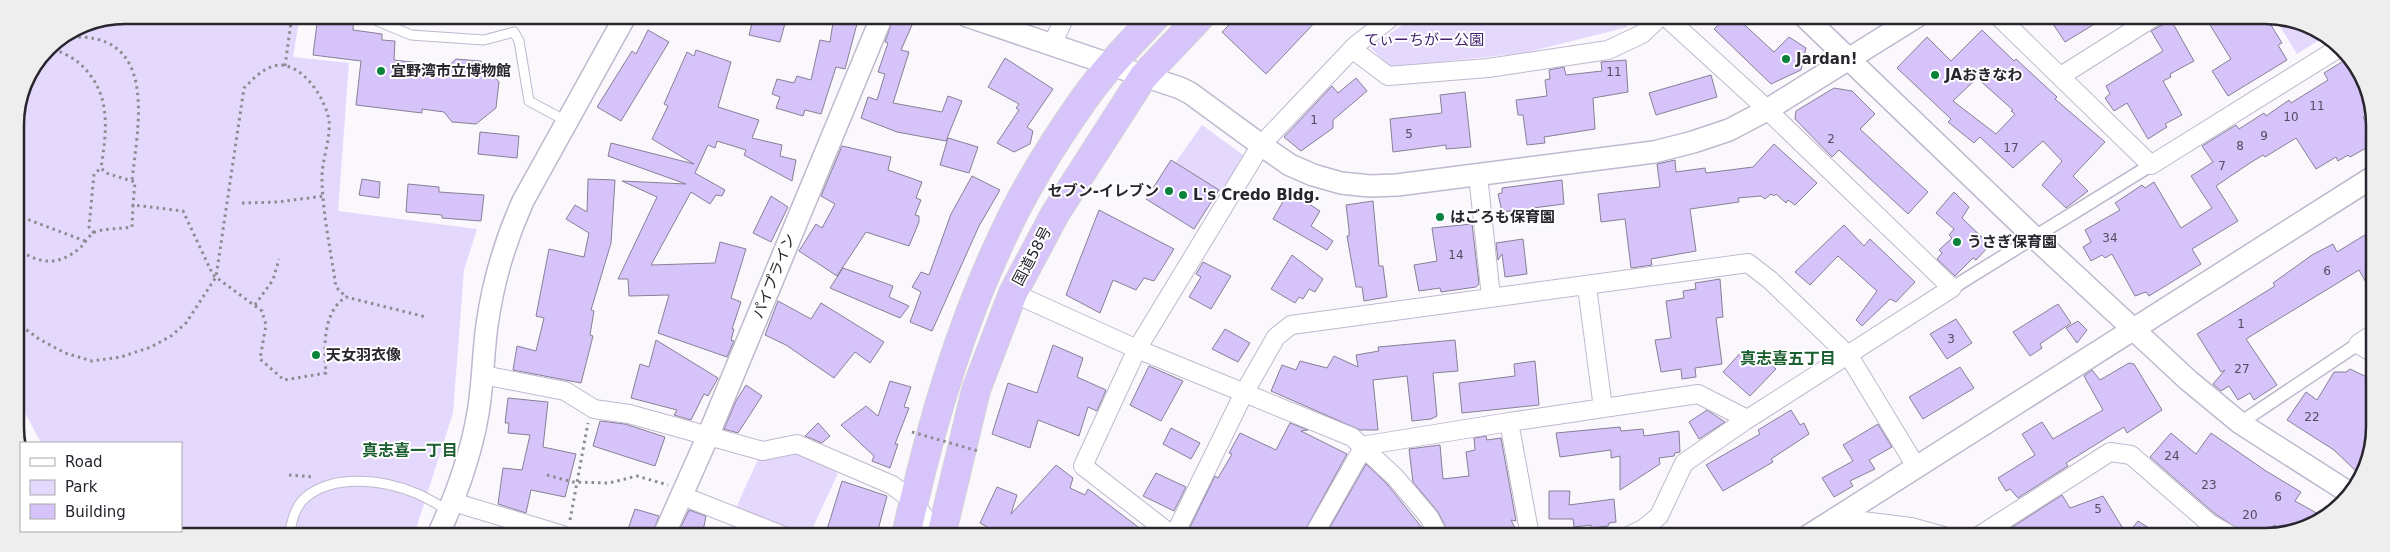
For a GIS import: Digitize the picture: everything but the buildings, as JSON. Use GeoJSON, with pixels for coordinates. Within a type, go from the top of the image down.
{"type":"FeatureCollection","features":[{"type":"Feature","properties":{"kind":"highway"},"geometry":{"type":"LineString","coordinates":[[908,528],[942,393],[980,288],[1001,239],[1025,193],[1084,100],[1111,65],[1149,24]]}},
{"type":"Feature","properties":{"kind":"highway","name":"国道58号"},"geometry":{"type":"LineString","coordinates":[[942,528],[976,390],[1013,293],[1055,214],[1142,77],[1193,24]]}},
{"type":"Feature","properties":{"kind":"street"},"geometry":{"type":"LineString","coordinates":[[441,528],[451,507],[471,446],[478,413],[492,299],[510,229],[566,121],[621,24]]}},
{"type":"Feature","properties":{"kind":"street","name":"パイプライン"},"geometry":{"type":"LineString","coordinates":[[667,528],[708,436],[879,24]]}},
{"type":"Feature","properties":{"kind":"street"},"geometry":{"type":"LineString","coordinates":[[992,24],[1052,43],[1190,93],[1260,146],[1290,165],[1313,176],[1341,183],[1379,186],[1654,152],[1729,130],[1767,110],[1905,24]]}},
{"type":"Feature","properties":{"kind":"street"},"geometry":{"type":"LineString","coordinates":[[1052,43],[1061,24]]}},
{"type":"Feature","properties":{"kind":"street"},"geometry":{"type":"LineString","coordinates":[[1164,528],[1083,466],[1137,349],[1260,146],[1352,50],[1383,24]]}},
{"type":"Feature","properties":{"kind":"street"},"geometry":{"type":"LineString","coordinates":[[1352,50],[1388,76],[1488,68],[1608,50],[1642,34],[1654,24]]}},
{"type":"Feature","properties":{"kind":"street"},"geometry":{"type":"LineString","coordinates":[[1672,24],[1767,110],[1952,288]]}},
{"type":"Feature","properties":{"kind":"street"},"geometry":{"type":"LineString","coordinates":[[1813,24],[2035,238],[2188,380],[2240,423],[2344,490]]}},
{"type":"Feature","properties":{"kind":"street"},"geometry":{"type":"LineString","coordinates":[[2006,24],[2151,165]]}},
{"type":"Feature","properties":{"kind":"street"},"geometry":{"type":"LineString","coordinates":[[2061,76],[2143,24]]}},
{"type":"Feature","properties":{"kind":"street"},"geometry":{"type":"LineString","coordinates":[[1644,528],[1659,516],[1684,463],[1747,419],[1849,356],[1952,288],[2334,51]]}},
{"type":"Feature","properties":{"kind":"street"},"geometry":{"type":"LineString","coordinates":[[1478,175],[1491,297]]}},
{"type":"Feature","properties":{"kind":"street"},"geometry":{"type":"LineString","coordinates":[[1821,528],[2366,181]]}},
{"type":"Feature","properties":{"kind":"street"},"geometry":{"type":"LineString","coordinates":[[1178,528],[1244,393],[1276,337],[1291,324],[1748,263],[1770,280],[1849,356],[1917,468]]}},
{"type":"Feature","properties":{"kind":"street"},"geometry":{"type":"LineString","coordinates":[[1587,286],[1603,408]]}},
{"type":"Feature","properties":{"kind":"street"},"geometry":{"type":"LineString","coordinates":[[1013,293],[1137,349],[1352,437],[1395,477],[1429,517],[1435,528]]}},
{"type":"Feature","properties":{"kind":"street"},"geometry":{"type":"LineString","coordinates":[[2240,423],[2366,339]]}},
{"type":"Feature","properties":{"kind":"street"},"geometry":{"type":"LineString","coordinates":[[2358,344],[2366,349]]}},
{"type":"Feature","properties":{"kind":"street"},"geometry":{"type":"LineString","coordinates":[[483,375],[565,391],[594,409],[629,414],[763,452],[797,444],[892,485],[914,501],[934,528]]}},
{"type":"Feature","properties":{"kind":"street"},"geometry":{"type":"LineString","coordinates":[[1362,447],[1509,422],[1698,394],[1747,419]]}},
{"type":"Feature","properties":{"kind":"street"},"geometry":{"type":"LineString","coordinates":[[1509,422],[1529,528]]}},
{"type":"Feature","properties":{"kind":"street"},"geometry":{"type":"LineString","coordinates":[[1317,528],[1362,447]]}},
{"type":"Feature","properties":{"kind":"street"},"geometry":{"type":"LineString","coordinates":[[1990,528],[2110,452],[2131,455],[2209,523],[2218,528]]}},
{"type":"Feature","properties":{"kind":"street"},"geometry":{"type":"LineString","coordinates":[[684,493],[765,528]]}},
{"type":"Feature","properties":{"kind":"street"},"geometry":{"type":"LineString","coordinates":[[451,507],[552,528]]}},
{"type":"Feature","properties":{"kind":"street"},"geometry":{"type":"LineString","coordinates":[[1838,518],[1912,528]]}},
{"type":"Feature","properties":{"kind":"lane"},"geometry":{"type":"LineString","coordinates":[[385,24],[411,35],[484,40],[514,32],[519,41],[529,101],[566,121]]}},
{"type":"Feature","properties":{"kind":"lane"},"geometry":{"type":"LineString","coordinates":[[290,528],[293,516],[305,498],[323,487],[349,482],[372,482],[396,486],[451,507]]}},
{"type":"Feature","properties":{"kind":"path"},"geometry":{"type":"LineString","coordinates":[[286,66],[291,24]]}},
{"type":"Feature","properties":{"kind":"path"},"geometry":{"type":"LineString","coordinates":[[72,39],[81,37],[109,42],[122,52],[133,67],[138,92],[138,111],[132,181]]}},
{"type":"Feature","properties":{"kind":"path"},"geometry":{"type":"LineString","coordinates":[[56,50],[77,62],[92,76],[99,89],[107,130],[100,168],[94,174],[89,227],[94,233]]}},
{"type":"Feature","properties":{"kind":"path"},"geometry":{"type":"LineString","coordinates":[[24,328],[39,340],[65,353],[92,361],[121,357],[151,347],[171,336],[186,323],[216,278],[244,88],[260,72],[281,65],[296,70],[314,87],[326,106],[329,123],[322,180],[336,287],[346,297],[426,317]]}},
{"type":"Feature","properties":{"kind":"path"},"geometry":{"type":"LineString","coordinates":[[24,254],[45,262],[64,258],[94,233],[132,227],[135,182],[106,173],[100,168]]}},
{"type":"Feature","properties":{"kind":"path"},"geometry":{"type":"LineString","coordinates":[[242,203],[278,202],[324,196]]}},
{"type":"Feature","properties":{"kind":"path"},"geometry":{"type":"LineString","coordinates":[[133,204],[182,210],[213,275],[262,311],[266,325],[260,359],[284,380],[326,373],[324,346],[329,321],[340,301],[346,297]]}},
{"type":"Feature","properties":{"kind":"path"},"geometry":{"type":"LineString","coordinates":[[24,218],[86,241]]}},
{"type":"Feature","properties":{"kind":"path"},"geometry":{"type":"LineString","coordinates":[[255,305],[274,280],[280,259]]}},
{"type":"Feature","properties":{"kind":"path"},"geometry":{"type":"LineString","coordinates":[[567,528],[578,481],[590,414],[594,409]]}},
{"type":"Feature","properties":{"kind":"path"},"geometry":{"type":"LineString","coordinates":[[912,432],[978,451]]}},
{"type":"Feature","properties":{"kind":"path"},"geometry":{"type":"LineString","coordinates":[[547,475],[573,482],[609,483],[637,476],[684,493]]}},
{"type":"Feature","properties":{"kind":"green space"},"geometry":{"type":"Polygon","coordinates":[[[118,24],[298,24],[293,57],[349,63],[338,211],[477,229],[464,270],[453,413],[416,528],[182,528],[182,442],[40,442],[24,411],[24,118],[27,99],[34,80],[49,58],[58,49],[86,31],[105,26],[118,24]]]}},
{"type":"Feature","properties":{"kind":"green space","name":"てぃーちがー公園"},"geometry":{"type":"Polygon","coordinates":[[[1404,24],[1625,24],[1628,27],[1524,53],[1390,67],[1370,47],[1404,24]]]}},
{"type":"Feature","properties":{"kind":"green space"},"geometry":{"type":"Polygon","coordinates":[[[2279,25],[2298,29],[2319,40],[2297,54],[2279,25]]]}},
{"type":"Feature","properties":{"kind":"green space"},"geometry":{"type":"Polygon","coordinates":[[[1202,125],[1247,158],[1224,194],[1175,163],[1202,125]]]}},
{"type":"Feature","properties":{"kind":"green space"},"geometry":{"type":"Polygon","coordinates":[[[796,453],[838,473],[813,528],[785,528],[736,508],[759,457],[796,453]]]}},
{"type":"Feature","properties":{"kind":"place","name":"Jardan!"},"geometry":{"type":"Point","coordinates":[1786,59]}},
{"type":"Feature","properties":{"kind":"place","name":"宜野湾市立博物館"},"geometry":{"type":"Point","coordinates":[381,71]}},
{"type":"Feature","properties":{"kind":"place","name":"JAおきなわ"},"geometry":{"type":"Point","coordinates":[1935,75]}},
{"type":"Feature","properties":{"kind":"place","name":"セブン-イレブン"},"geometry":{"type":"Point","coordinates":[1169,191]}},
{"type":"Feature","properties":{"kind":"place","name":"L's Credo Bldg."},"geometry":{"type":"Point","coordinates":[1183,195]}},
{"type":"Feature","properties":{"kind":"place","name":"はごろも保育園"},"geometry":{"type":"Point","coordinates":[1440,217]}},
{"type":"Feature","properties":{"kind":"place","name":"うさぎ保育園"},"geometry":{"type":"Point","coordinates":[1957,242]}},
{"type":"Feature","properties":{"kind":"place","name":"天女羽衣像"},"geometry":{"type":"Point","coordinates":[316,355]}},
{"type":"Feature","properties":{"kind":"district","name":"真志喜五丁目"},"geometry":{"type":"Point","coordinates":[1788,358]}},
{"type":"Feature","properties":{"kind":"district","name":"真志喜一丁目"},"geometry":{"type":"Point","coordinates":[410,450]}}]}
